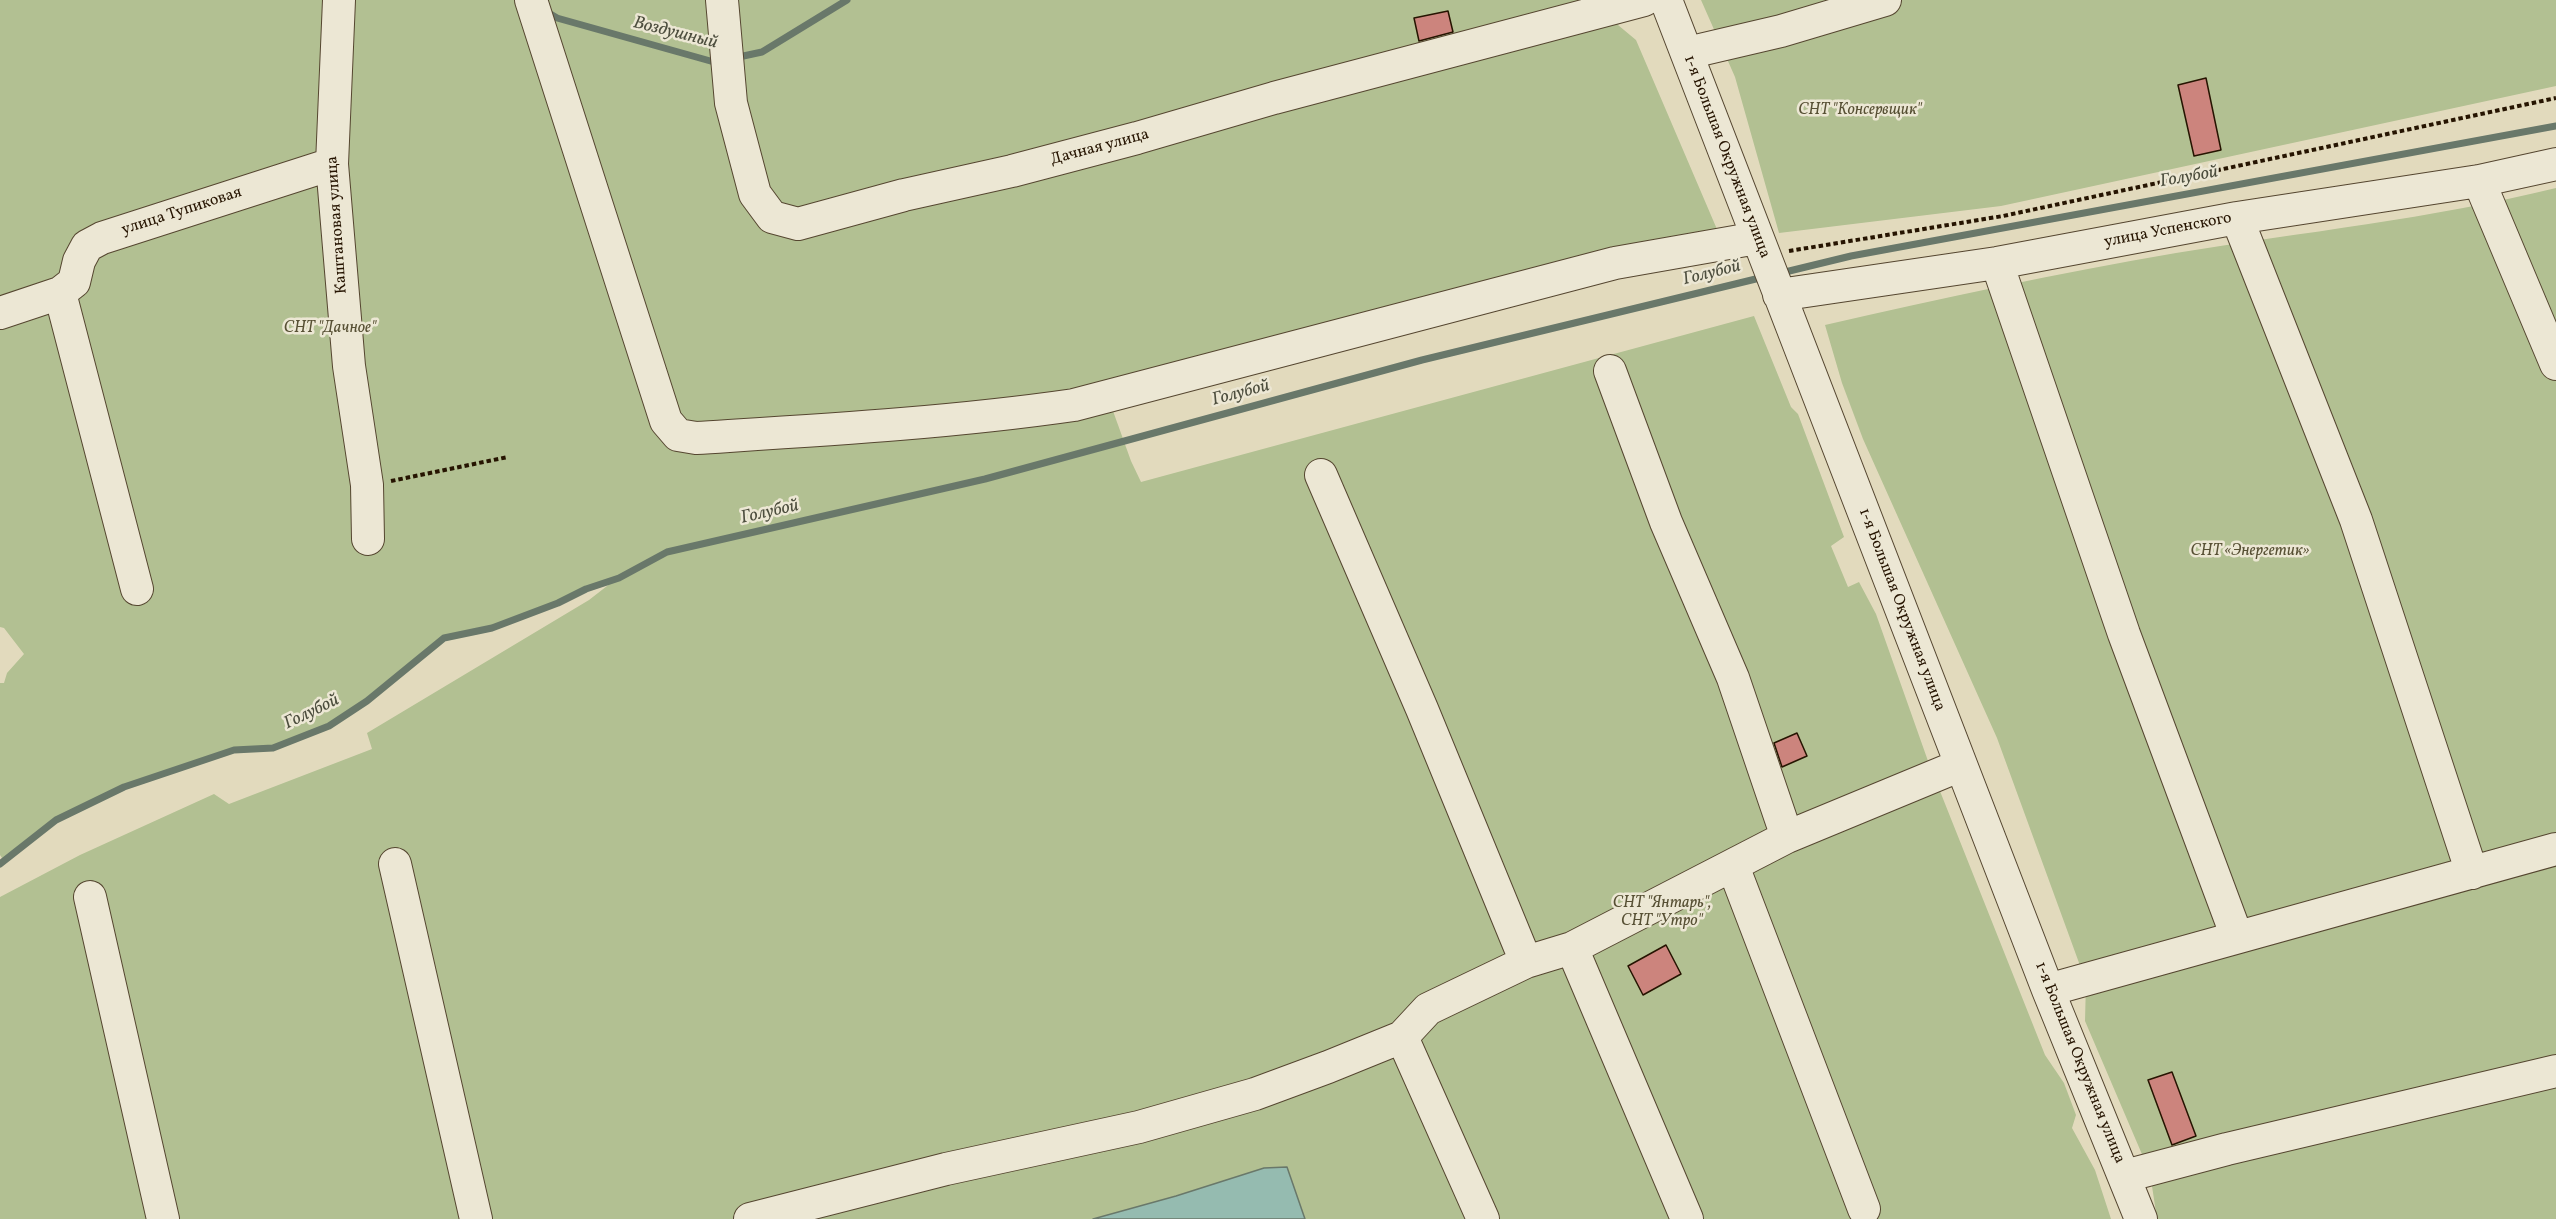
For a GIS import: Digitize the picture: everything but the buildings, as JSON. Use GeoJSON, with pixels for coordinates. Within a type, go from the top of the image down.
{"type":"FeatureCollection","features":[{"type":"Feature","properties":{"kind":"street","name":"Каштановая улица"},"geometry":{"type":"LineString","coordinates":[[339,0],[332,164],[349,366],[367,485],[368,538]]}},
{"type":"Feature","properties":{"kind":"street"},"geometry":{"type":"LineString","coordinates":[[531,0],[666,421],[678,435],[696,438],[881,426],[1074,405],[1615,262],[1760,247]]}},
{"type":"Feature","properties":{"kind":"street","name":"Дачная улица"},"geometry":{"type":"LineString","coordinates":[[722,0],[731,103],[755,194],[772,217],[798,224],[904,195],[1103,147],[1274,98],[1644,0]]}},
{"type":"Feature","properties":{"kind":"street","name":"1-я Большая Окружная улица"},"geometry":{"type":"LineString","coordinates":[[1666,0],[2048,990],[2125,1176],[2140,1219]]}},
{"type":"Feature","properties":{"kind":"street"},"geometry":{"type":"LineString","coordinates":[[1687,54],[1781,31],[1885,0]]}},
{"type":"Feature","properties":{"kind":"street","name":"улица Тупиковая"},"geometry":{"type":"LineString","coordinates":[[60,293],[74,282],[79,261],[87,246],[102,238],[332,164]]}},
{"type":"Feature","properties":{"kind":"street","name":"улица Успенского"},"geometry":{"type":"LineString","coordinates":[[1779,295],[1997,263],[2237,218],[2479,181],[2556,164]]}},
{"type":"Feature","properties":{"kind":"street"},"geometry":{"type":"LineString","coordinates":[[2479,181],[2556,364]]}},
{"type":"Feature","properties":{"kind":"street"},"geometry":{"type":"LineString","coordinates":[[2237,218],[2356,520],[2472,873]]}},
{"type":"Feature","properties":{"kind":"street"},"geometry":{"type":"LineString","coordinates":[[1997,263],[2124,634],[2237,938]]}},
{"type":"Feature","properties":{"kind":"street"},"geometry":{"type":"LineString","coordinates":[[0,313],[60,293],[137,589]]}},
{"type":"Feature","properties":{"kind":"street"},"geometry":{"type":"LineString","coordinates":[[1610,370],[1666,522],[1733,678],[1787,837]]}},
{"type":"Feature","properties":{"kind":"street"},"geometry":{"type":"LineString","coordinates":[[1321,475],[1422,709],[1526,962]]}},
{"type":"Feature","properties":{"kind":"street"},"geometry":{"type":"LineString","coordinates":[[750,1219],[946,1169],[1139,1127],[1255,1094],[1402,1037],[1428,1009],[1526,962],[1572,948],[1787,837],[1961,765]]}},
{"type":"Feature","properties":{"kind":"street"},"geometry":{"type":"LineString","coordinates":[[2048,990],[2556,849]]}},
{"type":"Feature","properties":{"kind":"street"},"geometry":{"type":"LineString","coordinates":[[395,864],[476,1219]]}},
{"type":"Feature","properties":{"kind":"street"},"geometry":{"type":"LineString","coordinates":[[1733,866],[1864,1209]]}},
{"type":"Feature","properties":{"kind":"street"},"geometry":{"type":"LineString","coordinates":[[90,897],[163,1219]]}},
{"type":"Feature","properties":{"kind":"street"},"geometry":{"type":"LineString","coordinates":[[1572,948],[1687,1219]]}},
{"type":"Feature","properties":{"kind":"street"},"geometry":{"type":"LineString","coordinates":[[1402,1037],[1483,1219]]}},
{"type":"Feature","properties":{"kind":"street"},"geometry":{"type":"LineString","coordinates":[[2125,1176],[2556,1071]]}},
{"type":"Feature","properties":{"kind":"path"},"geometry":{"type":"LineString","coordinates":[[1760,247],[2002,216],[2556,98]]}},
{"type":"Feature","properties":{"kind":"path"},"geometry":{"type":"LineString","coordinates":[[367,485],[508,457]]}},
{"type":"Feature","properties":{"kind":"green space"},"geometry":{"type":"Polygon","coordinates":[[[0,0],[1620,0],[1624,17],[1618,25],[1636,40],[1722,241],[1113,411],[1131,461],[1141,482],[1754,316],[1791,407],[1798,414],[1844,537],[1831,546],[1848,587],[1859,582],[1876,614],[1928,761],[2045,1055],[2064,1083],[2076,1115],[2072,1128],[2095,1170],[2111,1219],[0,1219],[0,897],[80,855],[214,794],[229,804],[372,749],[367,733],[589,600],[616,579],[492,628],[444,638],[367,701],[329,726],[273,748],[234,750],[124,787],[56,820],[4,861],[0,855],[0,683],[4,683],[7,673],[24,654],[4,628],[0,627],[0,0]]]}},
{"type":"Feature","properties":{"kind":"green space","name":"СНТ \"Консервщик\""},"geometry":{"type":"Polygon","coordinates":[[[1701,0],[2556,0],[2556,86],[2001,206],[1779,233],[1735,77],[1701,0]]]}},
{"type":"Feature","properties":{"kind":"green space","name":"СНТ «Энергетик»"},"geometry":{"type":"Polygon","coordinates":[[[2556,188],[2556,1219],[2157,1219],[2150,1173],[2085,1021],[2086,982],[1997,738],[1863,439],[1842,383],[1825,325],[2088,269],[2176,253],[2414,217],[2556,188]]]}},
{"type":"Feature","properties":{"kind":"water"},"geometry":{"type":"Polygon","coordinates":[[[1287,1167],[1305,1219],[1093,1219],[1264,1168],[1287,1167]]]}},
{"type":"Feature","properties":{"kind":"waterway","name":"Воздушный"},"geometry":{"type":"LineString","coordinates":[[734,58],[762,52],[847,0]]}},
{"type":"Feature","properties":{"kind":"waterway","name":"Воздушный"},"geometry":{"type":"LineString","coordinates":[[547,12],[557,18],[714,62],[720,61]]}},
{"type":"Feature","properties":{"kind":"waterway","name":"Голубой"},"geometry":{"type":"LineString","coordinates":[[1781,273],[1851,256],[2556,126]]}},
{"type":"Feature","properties":{"kind":"waterway","name":"Голубой"},"geometry":{"type":"LineString","coordinates":[[0,864],[56,820],[124,787],[234,750],[273,748],[329,726],[367,701],[444,638],[492,628],[558,603],[586,589],[619,578],[667,552],[985,479],[1422,360],[1764,277]]}},
{"type":"Feature","properties":{"kind":"park label","name":"СНТ \"Дачное\""},"geometry":{"type":"Point","coordinates":[330,329]}},
{"type":"Feature","properties":{"kind":"park label","name":"СНТ \"Янтарь\", СНТ \"Утро\""},"geometry":{"type":"Point","coordinates":[1662,913]}}]}
